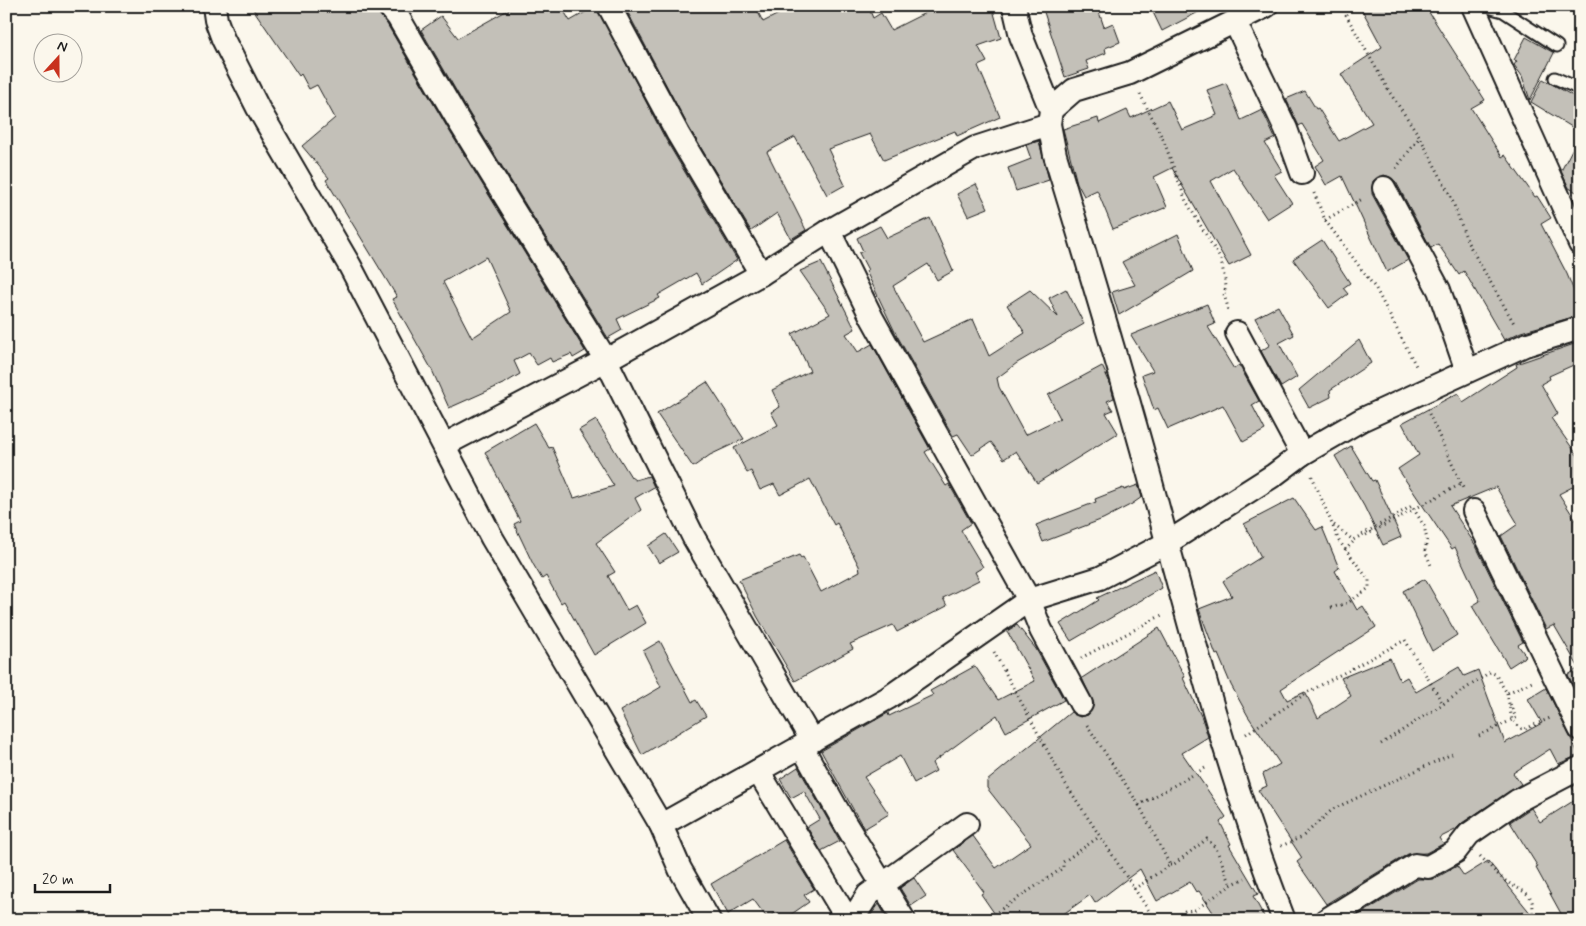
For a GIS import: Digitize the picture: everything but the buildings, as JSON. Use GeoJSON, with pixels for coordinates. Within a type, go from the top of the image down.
{"type":"FeatureCollection","features":[{"type":"Feature","properties":{"kind":"street"},"geometry":{"type":"LineString","coordinates":[[214,6],[216,20],[223,39],[258,108],[350,266],[492,538],[661,825],[680,869],[709,920]]}},
{"type":"Feature","properties":{"kind":"street"},"geometry":{"type":"LineString","coordinates":[[389,6],[398,17],[458,120],[606,360],[694,538],[882,884],[904,920]]}},
{"type":"Feature","properties":{"kind":"street"},"geometry":{"type":"LineString","coordinates":[[609,6],[678,134],[761,274]]}},
{"type":"Feature","properties":{"kind":"street"},"geometry":{"type":"LineString","coordinates":[[1014,6],[1021,36],[1050,117],[1055,155],[1135,425],[1225,751],[1260,856],[1284,920]]}},
{"type":"Feature","properties":{"kind":"street"},"geometry":{"type":"LineString","coordinates":[[444,445],[606,360],[761,274],[829,231],[975,148],[1050,117],[1074,90],[1130,73],[1266,6]]}},
{"type":"Feature","properties":{"kind":"street"},"geometry":{"type":"LineString","coordinates":[[1473,6],[1580,244]]}},
{"type":"Feature","properties":{"kind":"street"},"geometry":{"type":"LineString","coordinates":[[1235,22],[1286,129],[1302,173]]}},
{"type":"Feature","properties":{"kind":"street"},"geometry":{"type":"LineString","coordinates":[[1384,188],[1439,290],[1467,370]]}},
{"type":"Feature","properties":{"kind":"street"},"geometry":{"type":"LineString","coordinates":[[829,231],[872,318],[1029,600],[1061,669],[1081,704]]}},
{"type":"Feature","properties":{"kind":"street"},"geometry":{"type":"LineString","coordinates":[[661,825],[888,698],[1029,600],[1100,578],[1167,543],[1274,475],[1302,454],[1361,420],[1525,345],[1580,328]]}},
{"type":"Feature","properties":{"kind":"street"},"geometry":{"type":"LineString","coordinates":[[1237,333],[1302,454]]}},
{"type":"Feature","properties":{"kind":"street"},"geometry":{"type":"LineString","coordinates":[[1474,511],[1575,720]]}},
{"type":"Feature","properties":{"kind":"street"},"geometry":{"type":"LineString","coordinates":[[1326,920],[1415,865],[1428,867],[1455,852],[1469,834],[1517,800],[1580,768]]}},
{"type":"Feature","properties":{"kind":"street"},"geometry":{"type":"LineString","coordinates":[[758,771],[848,920]]}},
{"type":"Feature","properties":{"kind":"street"},"geometry":{"type":"LineString","coordinates":[[852,920],[868,895],[968,824]]}},
{"type":"Feature","properties":{"kind":"lane"},"geometry":{"type":"LineString","coordinates":[[1484,6],[1503,11],[1557,46]]}},
{"type":"Feature","properties":{"kind":"lane"},"geometry":{"type":"LineString","coordinates":[[1555,78],[1580,89]]}},
{"type":"Feature","properties":{"kind":"path"},"geometry":{"type":"LineString","coordinates":[[1341,6],[1390,93],[1420,137],[1451,197],[1468,243],[1525,345]]}},
{"type":"Feature","properties":{"kind":"path"},"geometry":{"type":"LineString","coordinates":[[1130,73],[1163,139],[1186,202],[1221,260],[1226,286],[1224,294],[1237,333]]}},
{"type":"Feature","properties":{"kind":"path"},"geometry":{"type":"LineString","coordinates":[[1325,220],[1384,188],[1387,177],[1410,152],[1420,137]]}},
{"type":"Feature","properties":{"kind":"path"},"geometry":{"type":"LineString","coordinates":[[1302,173],[1325,220],[1376,289],[1393,318],[1416,364],[1419,393],[1474,511]]}},
{"type":"Feature","properties":{"kind":"path"},"geometry":{"type":"LineString","coordinates":[[1302,454],[1345,550],[1369,580],[1369,588],[1348,603],[1330,608]]}},
{"type":"Feature","properties":{"kind":"path"},"geometry":{"type":"LineString","coordinates":[[1353,540],[1461,484]]}},
{"type":"Feature","properties":{"kind":"path"},"geometry":{"type":"LineString","coordinates":[[1345,550],[1353,540],[1412,506],[1424,526],[1427,540],[1426,550],[1432,568]]}},
{"type":"Feature","properties":{"kind":"path"},"geometry":{"type":"LineString","coordinates":[[1333,524],[1353,540]]}},
{"type":"Feature","properties":{"kind":"path"},"geometry":{"type":"LineString","coordinates":[[1061,669],[1184,603]]}},
{"type":"Feature","properties":{"kind":"path"},"geometry":{"type":"LineString","coordinates":[[983,632],[1065,782],[1099,837],[1155,920]]}},
{"type":"Feature","properties":{"kind":"path"},"geometry":{"type":"LineString","coordinates":[[1139,805],[1225,751],[1308,692],[1405,640],[1444,704]]}},
{"type":"Feature","properties":{"kind":"path"},"geometry":{"type":"LineString","coordinates":[[1381,744],[1490,672],[1495,674],[1507,693],[1512,720],[1523,730],[1575,720]]}},
{"type":"Feature","properties":{"kind":"path"},"geometry":{"type":"LineString","coordinates":[[1507,693],[1553,674]]}},
{"type":"Feature","properties":{"kind":"path"},"geometry":{"type":"LineString","coordinates":[[1081,704],[1083,719],[1139,805],[1170,865]]}},
{"type":"Feature","properties":{"kind":"path"},"geometry":{"type":"LineString","coordinates":[[1479,736],[1512,720]]}},
{"type":"Feature","properties":{"kind":"path"},"geometry":{"type":"LineString","coordinates":[[1260,856],[1302,837],[1333,809],[1452,754]]}},
{"type":"Feature","properties":{"kind":"path"},"geometry":{"type":"LineString","coordinates":[[1469,834],[1478,853],[1494,870],[1505,880],[1528,892],[1534,906],[1531,920],[1522,912],[1510,920]]}},
{"type":"Feature","properties":{"kind":"path"},"geometry":{"type":"LineString","coordinates":[[985,920],[1063,868],[1063,862],[1099,837]]}},
{"type":"Feature","properties":{"kind":"path"},"geometry":{"type":"LineString","coordinates":[[1134,889],[1170,865],[1174,865],[1208,839],[1216,848],[1231,885],[1195,910],[1185,911],[1172,920]]}}]}
